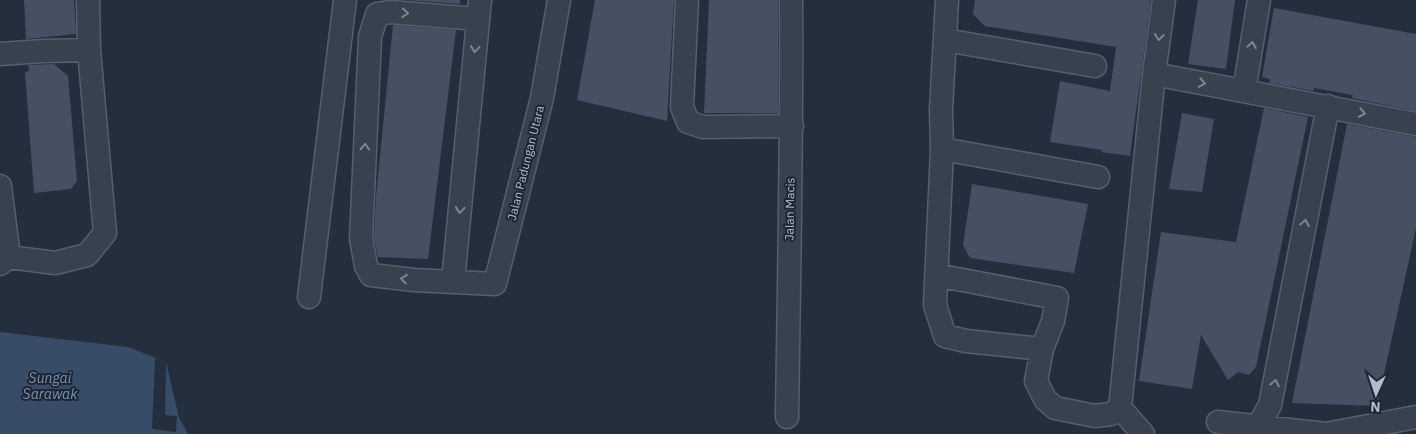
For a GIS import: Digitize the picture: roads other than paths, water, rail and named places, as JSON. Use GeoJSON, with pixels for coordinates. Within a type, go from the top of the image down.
{"type":"FeatureCollection","features":[{"type":"Feature","properties":{"kind":"street"},"geometry":{"type":"LineString","coordinates":[[0,186],[4,261],[55,263],[87,255],[105,233],[89,50],[88,0]]}},
{"type":"Feature","properties":{"kind":"street"},"geometry":{"type":"LineString","coordinates":[[309,298],[345,0]]}},
{"type":"Feature","properties":{"kind":"street","name":"Jalan Padungan Utara"},"geometry":{"type":"LineString","coordinates":[[479,9],[377,14],[370,36],[361,238],[366,266],[370,275],[414,280],[495,284],[542,98],[559,0]]}},
{"type":"Feature","properties":{"kind":"street"},"geometry":{"type":"LineString","coordinates":[[687,0],[682,107],[688,122],[703,127],[792,126]]}},
{"type":"Feature","properties":{"kind":"street","name":"Jalan Macis"},"geometry":{"type":"LineString","coordinates":[[787,418],[792,126],[791,0]]}},
{"type":"Feature","properties":{"kind":"street"},"geometry":{"type":"LineString","coordinates":[[947,0],[941,110],[942,149],[935,304],[945,336],[966,341],[1042,349]]}},
{"type":"Feature","properties":{"kind":"street"},"geometry":{"type":"LineString","coordinates":[[1142,434],[1120,408],[1154,74],[1164,0]]}},
{"type":"Feature","properties":{"kind":"street"},"geometry":{"type":"LineString","coordinates":[[1244,91],[1260,0]]}},
{"type":"Feature","properties":{"kind":"street"},"geometry":{"type":"LineString","coordinates":[[453,281],[479,9]]}},
{"type":"Feature","properties":{"kind":"street"},"geometry":{"type":"LineString","coordinates":[[944,40],[1095,66]]}},
{"type":"Feature","properties":{"kind":"street"},"geometry":{"type":"LineString","coordinates":[[0,54],[89,50]]}},
{"type":"Feature","properties":{"kind":"street"},"geometry":{"type":"LineString","coordinates":[[1154,74],[1416,124]]}},
{"type":"Feature","properties":{"kind":"street"},"geometry":{"type":"LineString","coordinates":[[1256,431],[1270,405],[1328,106]]}},
{"type":"Feature","properties":{"kind":"street"},"geometry":{"type":"LineString","coordinates":[[942,149],[1098,177]]}},
{"type":"Feature","properties":{"kind":"street"},"geometry":{"type":"LineString","coordinates":[[936,276],[1057,298],[1054,321],[1042,349],[1036,381],[1045,399],[1055,408],[1095,416],[1111,414],[1120,408]]}},
{"type":"Feature","properties":{"kind":"street"},"geometry":{"type":"LineString","coordinates":[[1218,422],[1256,431],[1326,434],[1354,431],[1416,418]]}},
{"type":"Feature","properties":{"kind":"water","name":"Sungai Sarawak"},"geometry":{"type":"Polygon","coordinates":[[[0,332],[128,347],[166,362],[179,418],[188,434],[0,434],[0,332]]]}}]}
